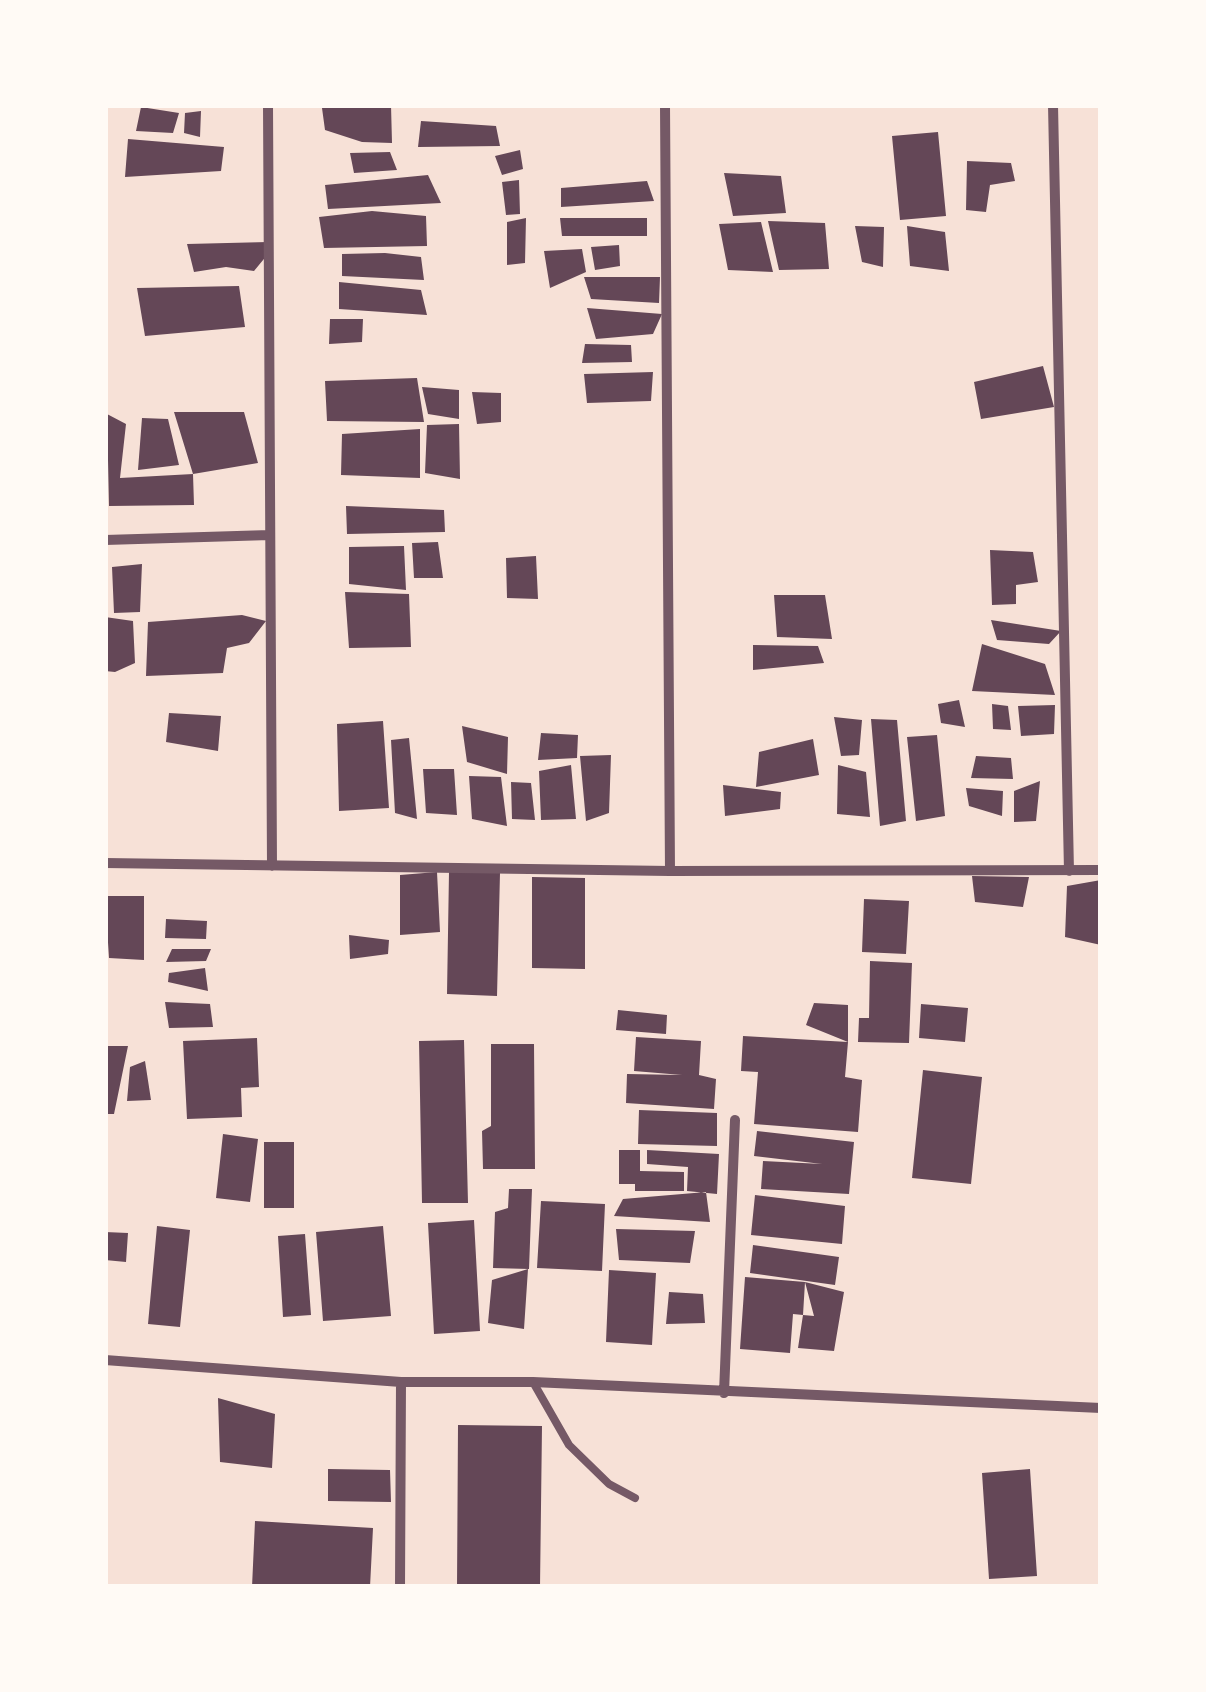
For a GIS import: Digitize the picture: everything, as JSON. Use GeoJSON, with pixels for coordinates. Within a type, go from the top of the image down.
{"type":"FeatureCollection","features":[{"type":"Feature","properties":{"kind":"street"},"geometry":{"type":"LineString","coordinates":[[268,105],[272,866]]}},
{"type":"Feature","properties":{"kind":"street"},"geometry":{"type":"LineString","coordinates":[[665,105],[670,870]]}},
{"type":"Feature","properties":{"kind":"street"},"geometry":{"type":"LineString","coordinates":[[1054,105],[1069,871]]}},
{"type":"Feature","properties":{"kind":"street"},"geometry":{"type":"LineString","coordinates":[[105,540],[270,535]]}},
{"type":"Feature","properties":{"kind":"street"},"geometry":{"type":"LineString","coordinates":[[105,863],[670,870],[1101,870]]}},
{"type":"Feature","properties":{"kind":"street"},"geometry":{"type":"LineString","coordinates":[[724,1393],[734,1120]]}},
{"type":"Feature","properties":{"kind":"street"},"geometry":{"type":"LineString","coordinates":[[105,1360],[401,1382],[532,1382],[1101,1408]]}},
{"type":"Feature","properties":{"kind":"street"},"geometry":{"type":"LineString","coordinates":[[400,1587],[401,1382]]}},
{"type":"Feature","properties":{"kind":"lane"},"geometry":{"type":"LineString","coordinates":[[532,1382],[569,1445],[609,1484],[635,1498]]}},
{"type":"Feature","properties":{"kind":"building"},"geometry":{"type":"Polygon","coordinates":[[[391,105],[392,143],[362,142],[325,130],[322,108],[391,105]]]}},
{"type":"Feature","properties":{"kind":"building"},"geometry":{"type":"Polygon","coordinates":[[[141,107],[179,113],[173,133],[136,131],[141,107]]]}},
{"type":"Feature","properties":{"kind":"building"},"geometry":{"type":"Polygon","coordinates":[[[201,111],[200,137],[184,133],[185,113],[201,111]]]}},
{"type":"Feature","properties":{"kind":"building"},"geometry":{"type":"Polygon","coordinates":[[[421,121],[496,126],[500,146],[418,147],[421,121]]]}},
{"type":"Feature","properties":{"kind":"building"},"geometry":{"type":"Polygon","coordinates":[[[938,132],[946,216],[900,220],[892,136],[938,132]]]}},
{"type":"Feature","properties":{"kind":"building"},"geometry":{"type":"Polygon","coordinates":[[[128,139],[224,147],[221,171],[125,177],[128,139]]]}},
{"type":"Feature","properties":{"kind":"building"},"geometry":{"type":"Polygon","coordinates":[[[520,150],[523,169],[502,175],[495,156],[520,150]]]}},
{"type":"Feature","properties":{"kind":"building"},"geometry":{"type":"Polygon","coordinates":[[[390,152],[397,170],[354,173],[350,153],[390,152]]]}},
{"type":"Feature","properties":{"kind":"building"},"geometry":{"type":"Polygon","coordinates":[[[967,161],[1011,163],[1015,181],[990,185],[986,212],[966,210],[967,161]]]}},
{"type":"Feature","properties":{"kind":"building"},"geometry":{"type":"Polygon","coordinates":[[[724,173],[781,176],[786,213],[733,216],[724,173]]]}},
{"type":"Feature","properties":{"kind":"building"},"geometry":{"type":"Polygon","coordinates":[[[428,175],[441,203],[328,209],[325,185],[428,175]]]}},
{"type":"Feature","properties":{"kind":"building"},"geometry":{"type":"Polygon","coordinates":[[[519,180],[520,214],[506,215],[502,182],[519,180]]]}},
{"type":"Feature","properties":{"kind":"building"},"geometry":{"type":"Polygon","coordinates":[[[647,181],[654,201],[561,207],[561,188],[647,181]]]}},
{"type":"Feature","properties":{"kind":"building"},"geometry":{"type":"Polygon","coordinates":[[[372,211],[426,216],[427,246],[324,248],[319,217],[372,211]]]}},
{"type":"Feature","properties":{"kind":"building"},"geometry":{"type":"Polygon","coordinates":[[[526,218],[525,263],[507,265],[507,222],[526,218]]]}},
{"type":"Feature","properties":{"kind":"building"},"geometry":{"type":"Polygon","coordinates":[[[560,218],[647,218],[647,236],[562,236],[560,218]]]}},
{"type":"Feature","properties":{"kind":"building"},"geometry":{"type":"Polygon","coordinates":[[[768,221],[825,223],[829,269],[779,270],[768,221]]]}},
{"type":"Feature","properties":{"kind":"building"},"geometry":{"type":"Polygon","coordinates":[[[761,222],[773,272],[728,270],[719,224],[761,222]]]}},
{"type":"Feature","properties":{"kind":"building"},"geometry":{"type":"Polygon","coordinates":[[[855,226],[884,227],[883,267],[862,262],[855,226]]]}},
{"type":"Feature","properties":{"kind":"building"},"geometry":{"type":"Polygon","coordinates":[[[907,226],[945,232],[949,271],[910,266],[907,226]]]}},
{"type":"Feature","properties":{"kind":"building"},"geometry":{"type":"Polygon","coordinates":[[[268,242],[268,254],[254,271],[226,267],[194,272],[187,244],[268,242]]]}},
{"type":"Feature","properties":{"kind":"building"},"geometry":{"type":"Polygon","coordinates":[[[619,245],[620,266],[595,270],[591,247],[619,245]]]}},
{"type":"Feature","properties":{"kind":"building"},"geometry":{"type":"Polygon","coordinates":[[[582,249],[586,272],[550,288],[544,251],[582,249]]]}},
{"type":"Feature","properties":{"kind":"building"},"geometry":{"type":"Polygon","coordinates":[[[342,254],[421,257],[424,280],[342,276],[342,254]]]}},
{"type":"Feature","properties":{"kind":"building"},"geometry":{"type":"Polygon","coordinates":[[[584,277],[660,277],[659,303],[591,299],[584,277]]]}},
{"type":"Feature","properties":{"kind":"building"},"geometry":{"type":"Polygon","coordinates":[[[339,282],[421,290],[427,315],[339,309],[339,282]]]}},
{"type":"Feature","properties":{"kind":"building"},"geometry":{"type":"Polygon","coordinates":[[[239,286],[245,327],[145,336],[137,288],[239,286]]]}},
{"type":"Feature","properties":{"kind":"building"},"geometry":{"type":"Polygon","coordinates":[[[587,308],[662,314],[653,334],[596,339],[587,308]]]}},
{"type":"Feature","properties":{"kind":"building"},"geometry":{"type":"Polygon","coordinates":[[[330,319],[363,319],[362,342],[329,344],[330,319]]]}},
{"type":"Feature","properties":{"kind":"building"},"geometry":{"type":"Polygon","coordinates":[[[585,344],[631,345],[632,362],[582,363],[585,344]]]}},
{"type":"Feature","properties":{"kind":"building"},"geometry":{"type":"Polygon","coordinates":[[[1043,366],[1054,407],[981,419],[974,382],[1043,366]]]}},
{"type":"Feature","properties":{"kind":"building"},"geometry":{"type":"Polygon","coordinates":[[[653,372],[651,401],[587,403],[584,374],[653,372]]]}},
{"type":"Feature","properties":{"kind":"building"},"geometry":{"type":"Polygon","coordinates":[[[417,378],[424,422],[327,421],[325,381],[417,378]]]}},
{"type":"Feature","properties":{"kind":"building"},"geometry":{"type":"Polygon","coordinates":[[[422,387],[459,390],[459,419],[428,414],[422,387]]]}},
{"type":"Feature","properties":{"kind":"building"},"geometry":{"type":"Polygon","coordinates":[[[472,392],[501,393],[501,422],[477,424],[472,392]]]}},
{"type":"Feature","properties":{"kind":"building"},"geometry":{"type":"Polygon","coordinates":[[[174,412],[244,412],[258,463],[193,474],[174,412]]]}},
{"type":"Feature","properties":{"kind":"building"},"geometry":{"type":"Polygon","coordinates":[[[107,414],[126,424],[120,478],[193,474],[194,505],[109,506],[107,414]]]}},
{"type":"Feature","properties":{"kind":"building"},"geometry":{"type":"Polygon","coordinates":[[[142,418],[168,419],[179,465],[138,470],[142,418]]]}},
{"type":"Feature","properties":{"kind":"building"},"geometry":{"type":"Polygon","coordinates":[[[459,424],[460,479],[425,473],[427,425],[459,424]]]}},
{"type":"Feature","properties":{"kind":"building"},"geometry":{"type":"Polygon","coordinates":[[[420,429],[420,478],[341,475],[342,434],[420,429]]]}},
{"type":"Feature","properties":{"kind":"building"},"geometry":{"type":"Polygon","coordinates":[[[346,506],[444,510],[445,532],[347,534],[346,506]]]}},
{"type":"Feature","properties":{"kind":"building"},"geometry":{"type":"Polygon","coordinates":[[[438,542],[443,578],[414,578],[412,543],[438,542]]]}},
{"type":"Feature","properties":{"kind":"building"},"geometry":{"type":"Polygon","coordinates":[[[404,546],[406,590],[349,584],[349,547],[404,546]]]}},
{"type":"Feature","properties":{"kind":"building"},"geometry":{"type":"Polygon","coordinates":[[[990,550],[1033,552],[1038,582],[1016,585],[1016,604],[992,605],[990,550]]]}},
{"type":"Feature","properties":{"kind":"building"},"geometry":{"type":"Polygon","coordinates":[[[536,556],[538,599],[507,598],[506,558],[536,556]]]}},
{"type":"Feature","properties":{"kind":"building"},"geometry":{"type":"Polygon","coordinates":[[[142,564],[140,612],[114,613],[112,567],[142,564]]]}},
{"type":"Feature","properties":{"kind":"building"},"geometry":{"type":"Polygon","coordinates":[[[345,592],[409,594],[411,647],[349,648],[345,592]]]}},
{"type":"Feature","properties":{"kind":"building"},"geometry":{"type":"Polygon","coordinates":[[[774,595],[825,595],[832,639],[777,637],[774,595]]]}},
{"type":"Feature","properties":{"kind":"building"},"geometry":{"type":"Polygon","coordinates":[[[242,615],[266,621],[249,643],[227,648],[223,673],[146,676],[148,622],[242,615]]]}},
{"type":"Feature","properties":{"kind":"building"},"geometry":{"type":"Polygon","coordinates":[[[105,617],[133,621],[135,663],[115,672],[105,671],[105,617]]]}},
{"type":"Feature","properties":{"kind":"building"},"geometry":{"type":"Polygon","coordinates":[[[991,620],[1061,631],[1049,644],[997,640],[991,620]]]}},
{"type":"Feature","properties":{"kind":"building"},"geometry":{"type":"Polygon","coordinates":[[[982,644],[1045,664],[1055,695],[972,691],[982,644]]]}},
{"type":"Feature","properties":{"kind":"building"},"geometry":{"type":"Polygon","coordinates":[[[753,645],[818,646],[824,663],[753,670],[753,645]]]}},
{"type":"Feature","properties":{"kind":"building"},"geometry":{"type":"Polygon","coordinates":[[[959,700],[965,727],[941,723],[938,704],[959,700]]]}},
{"type":"Feature","properties":{"kind":"building"},"geometry":{"type":"Polygon","coordinates":[[[992,704],[1008,706],[1011,730],[993,729],[992,704]]]}},
{"type":"Feature","properties":{"kind":"building"},"geometry":{"type":"Polygon","coordinates":[[[1055,705],[1054,734],[1021,736],[1018,706],[1055,705]]]}},
{"type":"Feature","properties":{"kind":"building"},"geometry":{"type":"Polygon","coordinates":[[[169,713],[221,716],[218,751],[166,742],[169,713]]]}},
{"type":"Feature","properties":{"kind":"building"},"geometry":{"type":"Polygon","coordinates":[[[834,717],[862,720],[859,755],[841,756],[834,717]]]}},
{"type":"Feature","properties":{"kind":"building"},"geometry":{"type":"Polygon","coordinates":[[[871,719],[897,720],[906,821],[880,826],[871,719]]]}},
{"type":"Feature","properties":{"kind":"building"},"geometry":{"type":"Polygon","coordinates":[[[383,721],[389,808],[339,811],[337,724],[383,721]]]}},
{"type":"Feature","properties":{"kind":"building"},"geometry":{"type":"Polygon","coordinates":[[[462,726],[508,737],[507,774],[467,762],[462,726]]]}},
{"type":"Feature","properties":{"kind":"building"},"geometry":{"type":"Polygon","coordinates":[[[541,733],[578,735],[577,758],[538,760],[541,733]]]}},
{"type":"Feature","properties":{"kind":"building"},"geometry":{"type":"Polygon","coordinates":[[[937,735],[945,816],[916,821],[907,737],[937,735]]]}},
{"type":"Feature","properties":{"kind":"building"},"geometry":{"type":"Polygon","coordinates":[[[409,738],[417,819],[395,813],[391,740],[409,738]]]}},
{"type":"Feature","properties":{"kind":"building"},"geometry":{"type":"Polygon","coordinates":[[[813,739],[819,775],[756,787],[759,752],[813,739]]]}},
{"type":"Feature","properties":{"kind":"building"},"geometry":{"type":"Polygon","coordinates":[[[611,755],[609,813],[586,821],[580,756],[611,755]]]}},
{"type":"Feature","properties":{"kind":"building"},"geometry":{"type":"Polygon","coordinates":[[[976,756],[1011,758],[1013,779],[971,778],[976,756]]]}},
{"type":"Feature","properties":{"kind":"building"},"geometry":{"type":"Polygon","coordinates":[[[571,765],[576,819],[541,820],[539,771],[571,765]]]}},
{"type":"Feature","properties":{"kind":"building"},"geometry":{"type":"Polygon","coordinates":[[[838,765],[866,772],[870,817],[837,814],[838,765]]]}},
{"type":"Feature","properties":{"kind":"building"},"geometry":{"type":"Polygon","coordinates":[[[423,769],[454,769],[457,815],[426,813],[423,769]]]}},
{"type":"Feature","properties":{"kind":"building"},"geometry":{"type":"Polygon","coordinates":[[[469,776],[501,777],[507,826],[472,819],[469,776]]]}},
{"type":"Feature","properties":{"kind":"building"},"geometry":{"type":"Polygon","coordinates":[[[1040,781],[1036,821],[1014,822],[1014,791],[1040,781]]]}},
{"type":"Feature","properties":{"kind":"building"},"geometry":{"type":"Polygon","coordinates":[[[511,782],[531,783],[535,820],[512,819],[511,782]]]}},
{"type":"Feature","properties":{"kind":"building"},"geometry":{"type":"Polygon","coordinates":[[[723,785],[781,792],[780,809],[725,816],[723,785]]]}},
{"type":"Feature","properties":{"kind":"building"},"geometry":{"type":"Polygon","coordinates":[[[966,788],[1003,791],[1002,816],[969,806],[966,788]]]}},
{"type":"Feature","properties":{"kind":"building"},"geometry":{"type":"Polygon","coordinates":[[[437,872],[440,932],[400,935],[400,875],[437,872]]]}},
{"type":"Feature","properties":{"kind":"building"},"geometry":{"type":"Polygon","coordinates":[[[449,872],[500,873],[497,996],[447,994],[449,872]]]}},
{"type":"Feature","properties":{"kind":"building"},"geometry":{"type":"Polygon","coordinates":[[[972,876],[1029,877],[1023,907],[975,902],[972,876]]]}},
{"type":"Feature","properties":{"kind":"building"},"geometry":{"type":"Polygon","coordinates":[[[532,877],[585,878],[585,969],[532,968],[532,877]]]}},
{"type":"Feature","properties":{"kind":"building"},"geometry":{"type":"Polygon","coordinates":[[[1101,880],[1101,945],[1065,937],[1067,886],[1101,880]]]}},
{"type":"Feature","properties":{"kind":"building"},"geometry":{"type":"Polygon","coordinates":[[[105,896],[144,896],[144,960],[109,958],[105,896]]]}},
{"type":"Feature","properties":{"kind":"building"},"geometry":{"type":"Polygon","coordinates":[[[864,899],[909,901],[906,954],[862,952],[864,899]]]}},
{"type":"Feature","properties":{"kind":"building"},"geometry":{"type":"Polygon","coordinates":[[[166,919],[207,921],[206,939],[165,938],[166,919]]]}},
{"type":"Feature","properties":{"kind":"building"},"geometry":{"type":"Polygon","coordinates":[[[349,935],[389,940],[388,954],[350,959],[349,935]]]}},
{"type":"Feature","properties":{"kind":"building"},"geometry":{"type":"Polygon","coordinates":[[[172,949],[211,949],[206,961],[166,962],[172,949]]]}},
{"type":"Feature","properties":{"kind":"building"},"geometry":{"type":"Polygon","coordinates":[[[870,961],[912,963],[909,1043],[858,1042],[859,1018],[869,1018],[870,961]]]}},
{"type":"Feature","properties":{"kind":"building"},"geometry":{"type":"Polygon","coordinates":[[[205,968],[208,991],[168,982],[169,973],[205,968]]]}},
{"type":"Feature","properties":{"kind":"building"},"geometry":{"type":"Polygon","coordinates":[[[165,1002],[210,1004],[213,1027],[169,1028],[165,1002]]]}},
{"type":"Feature","properties":{"kind":"building"},"geometry":{"type":"Polygon","coordinates":[[[814,1003],[848,1005],[848,1042],[806,1025],[814,1003]]]}},
{"type":"Feature","properties":{"kind":"building"},"geometry":{"type":"Polygon","coordinates":[[[921,1004],[968,1008],[965,1042],[919,1038],[921,1004]]]}},
{"type":"Feature","properties":{"kind":"building"},"geometry":{"type":"Polygon","coordinates":[[[618,1010],[667,1015],[666,1034],[616,1030],[618,1010]]]}},
{"type":"Feature","properties":{"kind":"building"},"geometry":{"type":"Polygon","coordinates":[[[743,1036],[848,1042],[845,1077],[862,1080],[858,1132],[754,1124],[758,1072],[741,1071],[743,1036]]]}},
{"type":"Feature","properties":{"kind":"building"},"geometry":{"type":"Polygon","coordinates":[[[636,1037],[701,1041],[699,1075],[716,1079],[714,1109],[626,1103],[627,1074],[682,1075],[634,1071],[636,1037]]]}},
{"type":"Feature","properties":{"kind":"building"},"geometry":{"type":"Polygon","coordinates":[[[257,1038],[259,1087],[241,1088],[242,1117],[187,1119],[183,1041],[257,1038]]]}},
{"type":"Feature","properties":{"kind":"building"},"geometry":{"type":"Polygon","coordinates":[[[464,1040],[468,1203],[422,1203],[419,1041],[464,1040]]]}},
{"type":"Feature","properties":{"kind":"building"},"geometry":{"type":"Polygon","coordinates":[[[491,1044],[534,1044],[535,1169],[483,1169],[482,1131],[491,1126],[491,1044]]]}},
{"type":"Feature","properties":{"kind":"building"},"geometry":{"type":"Polygon","coordinates":[[[105,1046],[128,1046],[114,1114],[105,1114],[105,1046]]]}},
{"type":"Feature","properties":{"kind":"building"},"geometry":{"type":"Polygon","coordinates":[[[145,1061],[151,1100],[127,1101],[130,1067],[145,1061]]]}},
{"type":"Feature","properties":{"kind":"building"},"geometry":{"type":"Polygon","coordinates":[[[923,1070],[982,1077],[971,1184],[912,1178],[923,1070]]]}},
{"type":"Feature","properties":{"kind":"building"},"geometry":{"type":"Polygon","coordinates":[[[639,1110],[717,1113],[717,1146],[638,1144],[639,1110]]]}},
{"type":"Feature","properties":{"kind":"building"},"geometry":{"type":"Polygon","coordinates":[[[757,1131],[854,1142],[849,1194],[761,1189],[763,1161],[822,1164],[754,1156],[757,1131]]]}},
{"type":"Feature","properties":{"kind":"building"},"geometry":{"type":"Polygon","coordinates":[[[223,1134],[258,1139],[250,1202],[216,1198],[223,1134]]]}},
{"type":"Feature","properties":{"kind":"building"},"geometry":{"type":"Polygon","coordinates":[[[264,1142],[294,1142],[294,1208],[264,1208],[264,1142]]]}},
{"type":"Feature","properties":{"kind":"building"},"geometry":{"type":"Polygon","coordinates":[[[619,1150],[640,1150],[640,1171],[684,1172],[684,1191],[635,1191],[635,1184],[619,1184],[619,1150]]]}},
{"type":"Feature","properties":{"kind":"building"},"geometry":{"type":"Polygon","coordinates":[[[647,1150],[719,1154],[717,1194],[687,1191],[688,1167],[647,1164],[647,1150]]]}},
{"type":"Feature","properties":{"kind":"building"},"geometry":{"type":"Polygon","coordinates":[[[509,1189],[532,1189],[529,1269],[493,1268],[495,1212],[508,1208],[509,1189]]]}},
{"type":"Feature","properties":{"kind":"building"},"geometry":{"type":"Polygon","coordinates":[[[706,1192],[710,1222],[614,1216],[623,1199],[706,1192]]]}},
{"type":"Feature","properties":{"kind":"building"},"geometry":{"type":"Polygon","coordinates":[[[755,1195],[845,1206],[842,1244],[751,1235],[755,1195]]]}},
{"type":"Feature","properties":{"kind":"building"},"geometry":{"type":"Polygon","coordinates":[[[541,1201],[605,1204],[602,1271],[537,1268],[541,1201]]]}},
{"type":"Feature","properties":{"kind":"building"},"geometry":{"type":"Polygon","coordinates":[[[474,1220],[480,1331],[434,1334],[428,1223],[474,1220]]]}},
{"type":"Feature","properties":{"kind":"building"},"geometry":{"type":"Polygon","coordinates":[[[157,1226],[190,1230],[180,1327],[148,1324],[157,1226]]]}},
{"type":"Feature","properties":{"kind":"building"},"geometry":{"type":"Polygon","coordinates":[[[383,1226],[391,1316],[323,1321],[316,1232],[383,1226]]]}},
{"type":"Feature","properties":{"kind":"building"},"geometry":{"type":"Polygon","coordinates":[[[616,1229],[695,1231],[690,1263],[619,1260],[616,1229]]]}},
{"type":"Feature","properties":{"kind":"building"},"geometry":{"type":"Polygon","coordinates":[[[105,1232],[128,1233],[126,1262],[105,1260],[105,1232]]]}},
{"type":"Feature","properties":{"kind":"building"},"geometry":{"type":"Polygon","coordinates":[[[305,1234],[311,1315],[283,1317],[278,1236],[305,1234]]]}},
{"type":"Feature","properties":{"kind":"building"},"geometry":{"type":"Polygon","coordinates":[[[753,1245],[839,1257],[835,1285],[750,1273],[753,1245]]]}},
{"type":"Feature","properties":{"kind":"building"},"geometry":{"type":"Polygon","coordinates":[[[528,1269],[524,1329],[488,1323],[492,1280],[528,1269]]]}},
{"type":"Feature","properties":{"kind":"building"},"geometry":{"type":"Polygon","coordinates":[[[609,1270],[656,1273],[652,1345],[606,1342],[609,1270]]]}},
{"type":"Feature","properties":{"kind":"building"},"geometry":{"type":"Polygon","coordinates":[[[745,1277],[805,1282],[803,1315],[793,1314],[790,1353],[740,1349],[745,1277]]]}},
{"type":"Feature","properties":{"kind":"building"},"geometry":{"type":"Polygon","coordinates":[[[805,1282],[844,1292],[834,1351],[798,1348],[803,1315],[814,1316],[805,1282]]]}},
{"type":"Feature","properties":{"kind":"building"},"geometry":{"type":"Polygon","coordinates":[[[669,1292],[703,1294],[705,1323],[666,1324],[669,1292]]]}},
{"type":"Feature","properties":{"kind":"building"},"geometry":{"type":"Polygon","coordinates":[[[218,1398],[275,1414],[272,1468],[220,1462],[218,1398]]]}},
{"type":"Feature","properties":{"kind":"building"},"geometry":{"type":"Polygon","coordinates":[[[458,1425],[542,1426],[540,1587],[457,1587],[458,1425]]]}},
{"type":"Feature","properties":{"kind":"building"},"geometry":{"type":"Polygon","coordinates":[[[328,1469],[390,1470],[391,1502],[328,1501],[328,1469]]]}},
{"type":"Feature","properties":{"kind":"building"},"geometry":{"type":"Polygon","coordinates":[[[1030,1469],[1037,1576],[989,1579],[982,1473],[1030,1469]]]}},
{"type":"Feature","properties":{"kind":"building"},"geometry":{"type":"Polygon","coordinates":[[[255,1521],[373,1528],[370,1587],[252,1587],[255,1521]]]}}]}
